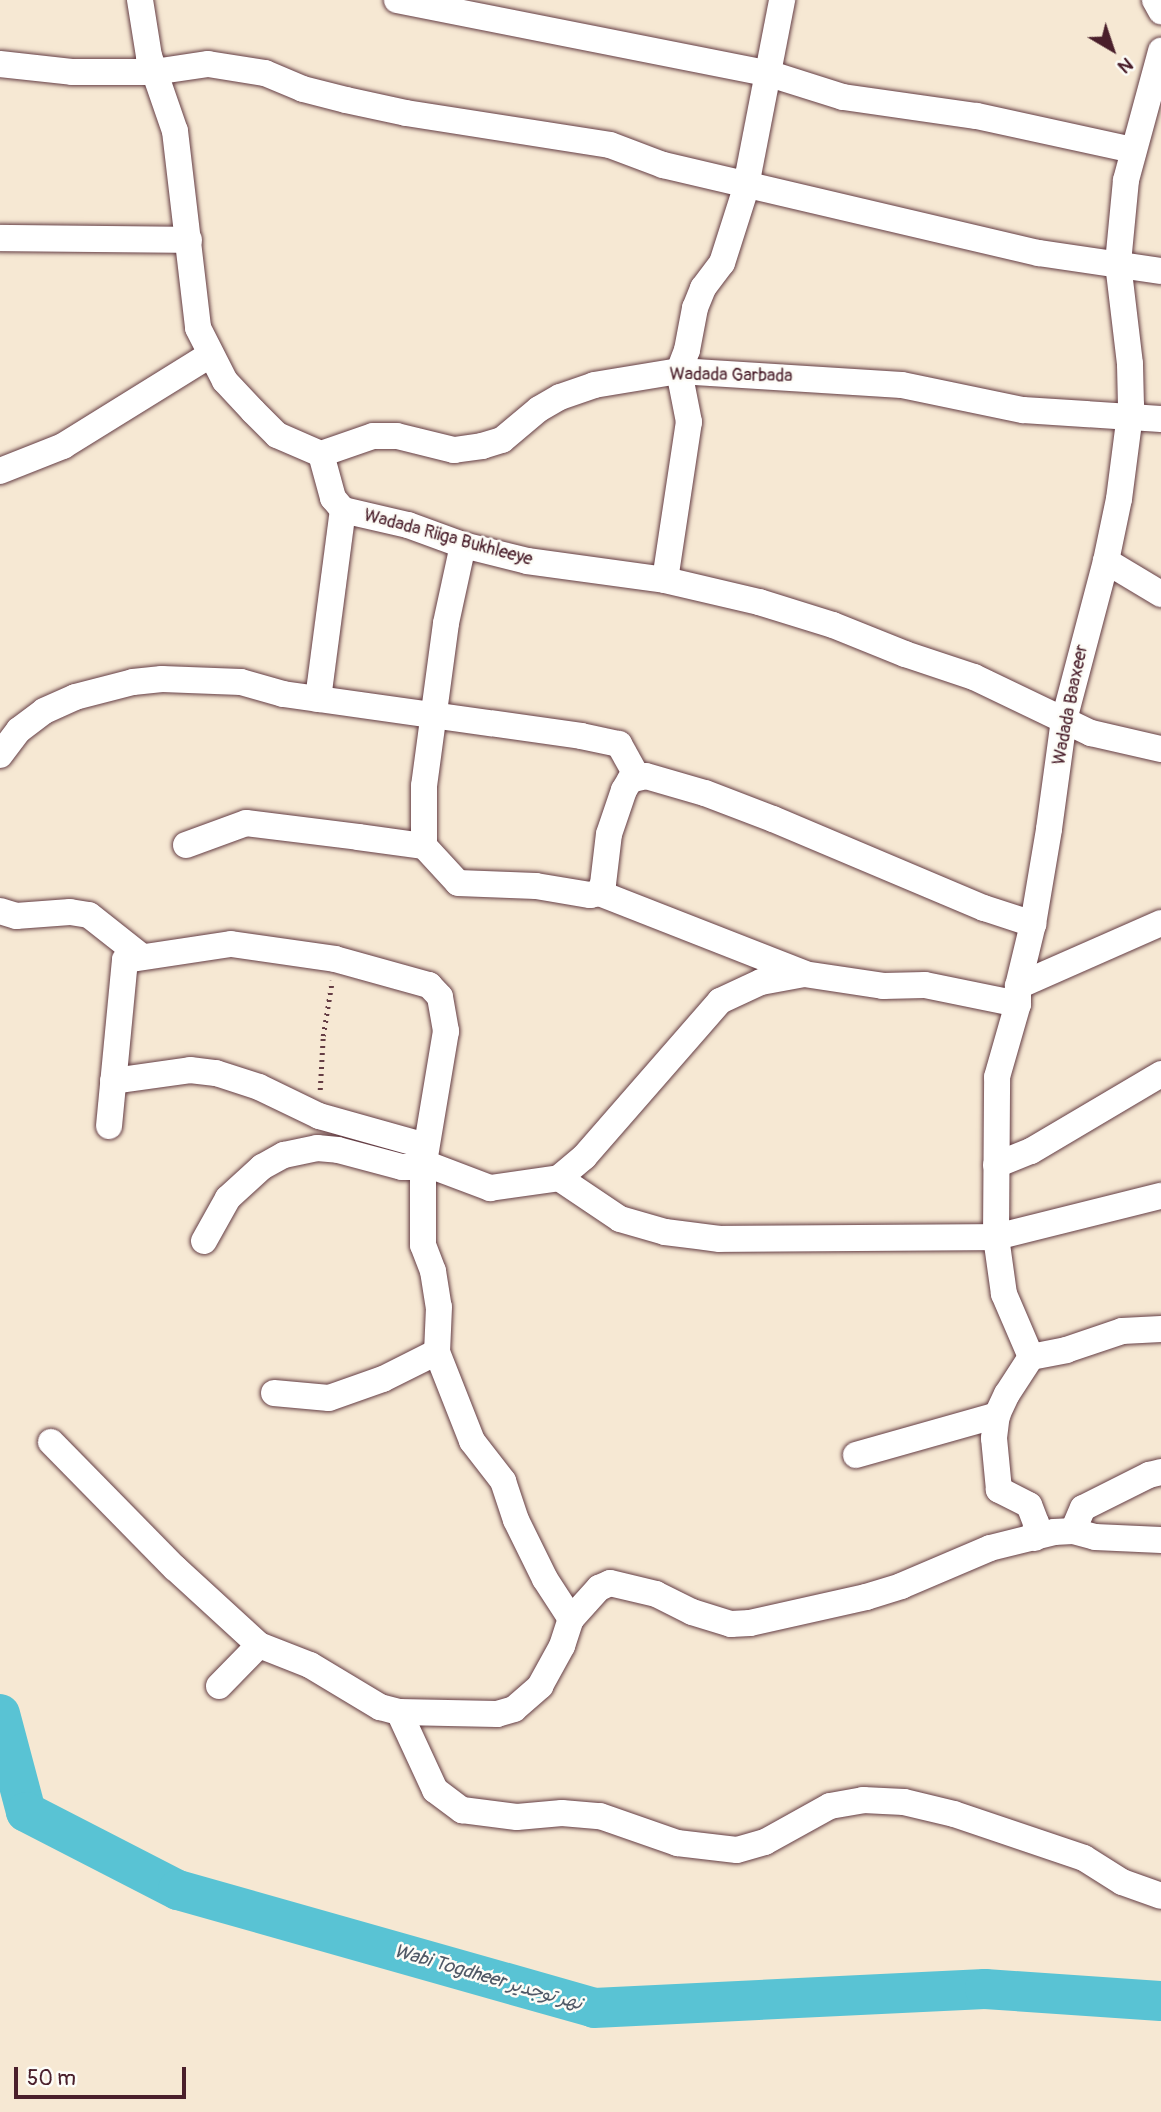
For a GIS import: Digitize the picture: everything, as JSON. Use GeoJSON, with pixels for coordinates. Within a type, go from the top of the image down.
{"type":"FeatureCollection","features":[{"type":"Feature","properties":{"kind":"street"},"geometry":{"type":"LineString","coordinates":[[140,0],[155,71],[175,131],[198,328],[225,381],[277,435],[321,454]]}},
{"type":"Feature","properties":{"kind":"street"},"geometry":{"type":"LineString","coordinates":[[397,0],[767,73],[843,97],[977,116],[1133,150]]}},
{"type":"Feature","properties":{"kind":"street"},"geometry":{"type":"LineString","coordinates":[[665,580],[689,422],[679,371],[687,351],[695,308],[703,288],[722,263],[746,184],[782,0]]}},
{"type":"Feature","properties":{"kind":"street"},"geometry":{"type":"LineString","coordinates":[[1155,0],[1161,11]]}},
{"type":"Feature","properties":{"kind":"street","name":"Wadada Baaxeer"},"geometry":{"type":"LineString","coordinates":[[1031,1357],[1004,1294],[996,1237],[996,1077],[1018,995],[1033,924],[1064,720],[1106,561],[1119,499],[1131,406],[1130,363],[1118,263],[1133,150],[1161,51]]}},
{"type":"Feature","properties":{"kind":"street"},"geometry":{"type":"LineString","coordinates":[[0,64],[72,72],[155,71],[208,64],[265,74],[346,100],[406,113],[610,145],[663,165],[1039,253],[1161,271]]}},
{"type":"Feature","properties":{"kind":"street"},"geometry":{"type":"LineString","coordinates":[[0,238],[189,240]]}},
{"type":"Feature","properties":{"kind":"street"},"geometry":{"type":"LineString","coordinates":[[0,471],[63,446],[210,355]]}},
{"type":"Feature","properties":{"kind":"street","name":"Wadada Garbada"},"geometry":{"type":"LineString","coordinates":[[321,454],[373,436],[397,436],[454,450],[482,446],[502,440],[539,409],[560,397],[594,385],[679,371],[902,385],[1023,410],[1161,419]]}},
{"type":"Feature","properties":{"kind":"street","name":"Wadada Riiga Bukhleeye"},"geometry":{"type":"LineString","coordinates":[[321,454],[329,487],[343,510],[408,525],[463,545],[527,561],[665,580],[759,602],[833,625],[905,654],[974,677],[1091,733],[1161,749]]}},
{"type":"Feature","properties":{"kind":"street"},"geometry":{"type":"LineString","coordinates":[[318,699],[343,510]]}},
{"type":"Feature","properties":{"kind":"street"},"geometry":{"type":"LineString","coordinates":[[424,846],[424,786],[446,623],[463,545]]}},
{"type":"Feature","properties":{"kind":"street"},"geometry":{"type":"LineString","coordinates":[[1106,561],[1161,594]]}},
{"type":"Feature","properties":{"kind":"street"},"geometry":{"type":"LineString","coordinates":[[0,755],[19,730],[44,711],[75,698],[133,682],[162,679],[241,682],[283,694],[581,736],[619,744],[637,776],[705,793],[851,850],[984,908],[1033,924]]}},
{"type":"Feature","properties":{"kind":"street"},"geometry":{"type":"LineString","coordinates":[[599,893],[605,876],[609,834],[624,790],[637,776]]}},
{"type":"Feature","properties":{"kind":"street"},"geometry":{"type":"LineString","coordinates":[[186,845],[246,823],[424,846],[458,883],[536,886],[590,895],[599,893],[804,974],[883,986],[925,985],[1018,995],[1161,923]]}},
{"type":"Feature","properties":{"kind":"street"},"geometry":{"type":"LineString","coordinates":[[0,911],[16,916],[70,912],[89,915],[141,956]]}},
{"type":"Feature","properties":{"kind":"street"},"geometry":{"type":"LineString","coordinates":[[109,1126],[125,960],[231,944],[335,959],[429,985],[440,997],[446,1031],[424,1159],[423,1245],[433,1271],[439,1307],[438,1352],[472,1441],[503,1481],[516,1520],[545,1579],[571,1619]]}},
{"type":"Feature","properties":{"kind":"street"},"geometry":{"type":"LineString","coordinates":[[113,1081],[190,1070],[216,1073],[259,1087],[319,1116],[490,1188],[559,1178],[584,1157],[720,1001],[761,982],[804,974]]}},
{"type":"Feature","properties":{"kind":"street"},"geometry":{"type":"LineString","coordinates":[[996,1165],[1031,1151],[1161,1074]]}},
{"type":"Feature","properties":{"kind":"street"},"geometry":{"type":"LineString","coordinates":[[204,1241],[228,1198],[262,1167],[284,1155],[317,1148],[338,1150],[402,1167],[424,1159]]}},
{"type":"Feature","properties":{"kind":"street"},"geometry":{"type":"LineString","coordinates":[[559,1178],[620,1219],[679,1234],[720,1240],[996,1237],[1161,1196]]}},
{"type":"Feature","properties":{"kind":"street"},"geometry":{"type":"LineString","coordinates":[[1035,1538],[1036,1523],[1029,1505],[999,1490],[994,1438],[997,1415],[1031,1357],[1076,1347],[1122,1331],[1161,1329]]}},
{"type":"Feature","properties":{"kind":"street"},"geometry":{"type":"LineString","coordinates":[[274,1393],[329,1398],[383,1379],[438,1352]]}},
{"type":"Feature","properties":{"kind":"street"},"geometry":{"type":"LineString","coordinates":[[856,1455],[997,1415]]}},
{"type":"Feature","properties":{"kind":"street"},"geometry":{"type":"LineString","coordinates":[[51,1442],[175,1568],[259,1645],[310,1665],[360,1697],[399,1712],[497,1714],[514,1709],[541,1686],[562,1646],[571,1619],[599,1588],[610,1583],[656,1594],[692,1612],[730,1624],[750,1623],[866,1597],[901,1586],[990,1548],[1035,1538],[1073,1531],[1095,1537],[1161,1540]]}},
{"type":"Feature","properties":{"kind":"street"},"geometry":{"type":"LineString","coordinates":[[1073,1531],[1083,1508],[1149,1475],[1161,1472]]}},
{"type":"Feature","properties":{"kind":"street"},"geometry":{"type":"LineString","coordinates":[[219,1686],[259,1645]]}},
{"type":"Feature","properties":{"kind":"street"},"geometry":{"type":"LineString","coordinates":[[399,1712],[435,1790],[462,1810],[517,1817],[562,1813],[600,1816],[677,1843],[737,1850],[765,1842],[830,1806],[863,1800],[904,1802],[954,1814],[1084,1858],[1122,1882],[1161,1896]]}},
{"type":"Feature","properties":{"kind":"path"},"geometry":{"type":"LineString","coordinates":[[319,1116],[323,1036],[335,959]]}},
{"type":"Feature","properties":{"kind":"waterway","name":"Wabi Togdheer نهر توجدير"},"geometry":{"type":"LineString","coordinates":[[0,1714],[26,1812],[178,1890],[594,2008],[985,1989],[1161,2001]]}}]}
